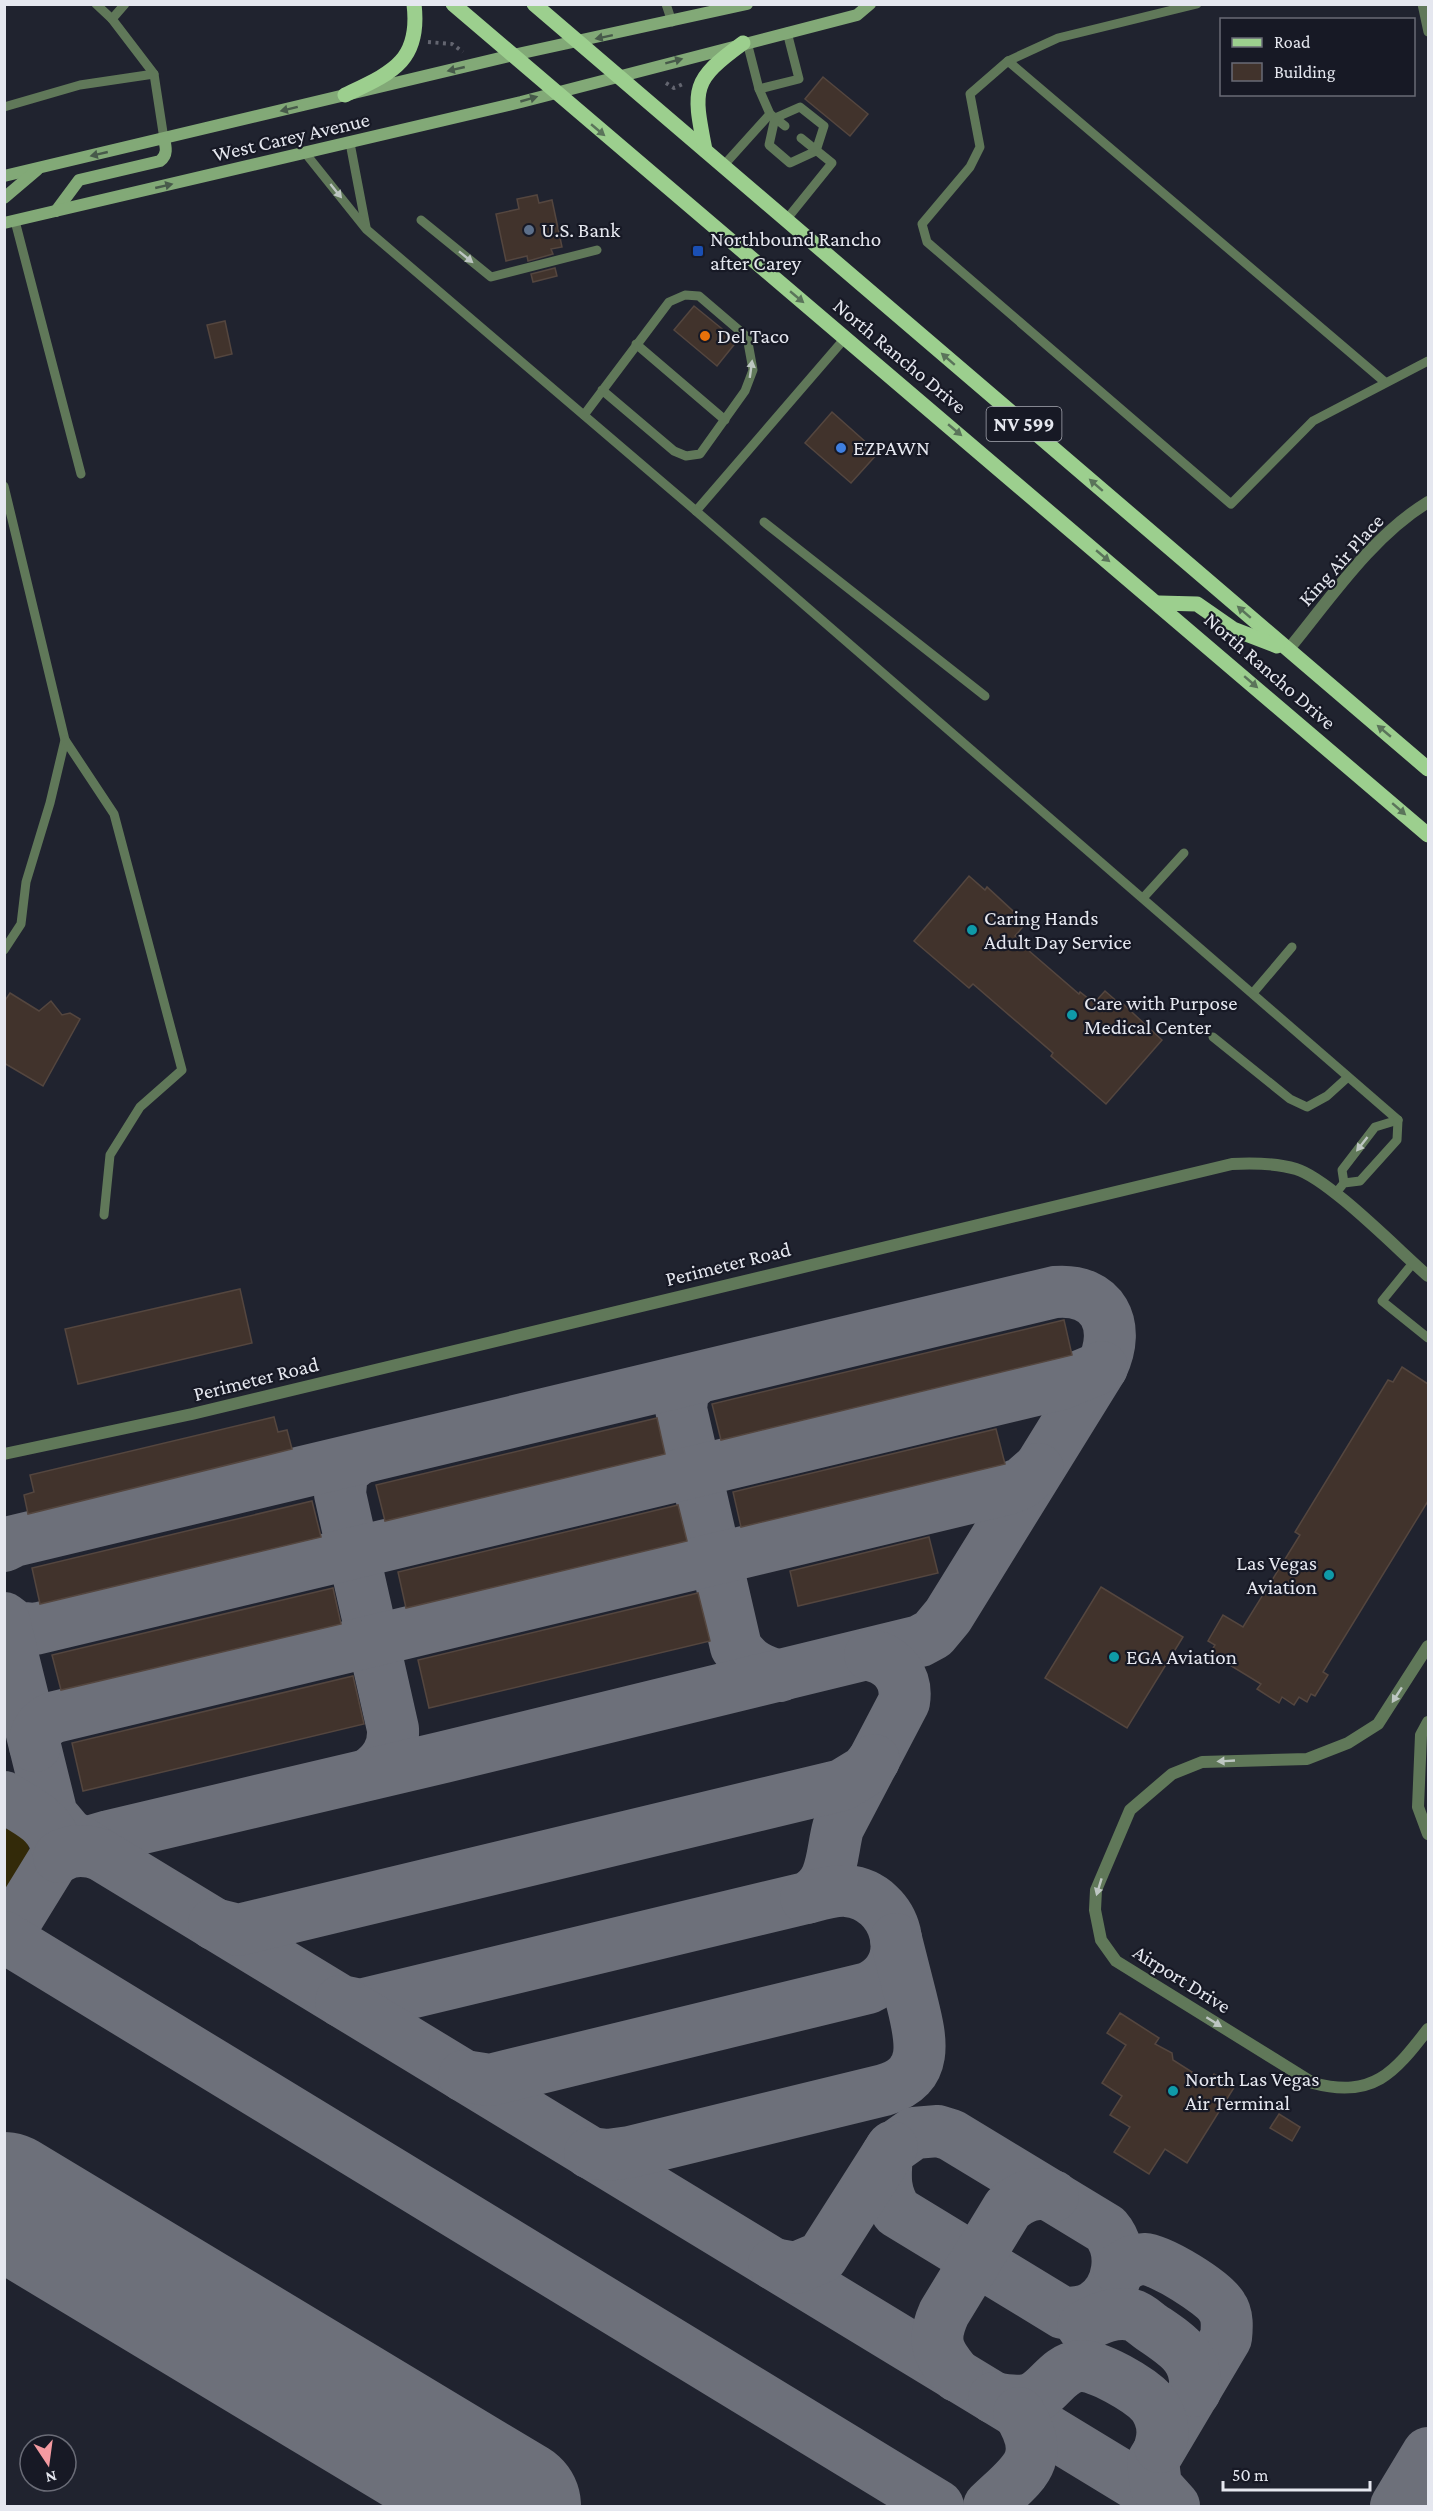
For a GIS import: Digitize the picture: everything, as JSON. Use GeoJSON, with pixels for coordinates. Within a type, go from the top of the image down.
{"type":"FeatureCollection","features":[{"type":"Feature","properties":{"kind":"main road"},"geometry":{"type":"LineString","coordinates":[[345,95],[398,67],[410,51],[415,35],[414,4]]}},
{"type":"Feature","properties":{"kind":"main road","name":"North Rancho Drive"},"geometry":{"type":"LineString","coordinates":[[453,4],[1159,603],[1428,835]]}},
{"type":"Feature","properties":{"kind":"main road","name":"North Rancho Drive"},"geometry":{"type":"LineString","coordinates":[[534,4],[1428,769]]}},
{"type":"Feature","properties":{"kind":"main road","name":"West Carey Avenue"},"geometry":{"type":"LineString","coordinates":[[4,176],[513,55],[747,4]]}},
{"type":"Feature","properties":{"kind":"main road","name":"West Carey Avenue"},"geometry":{"type":"LineString","coordinates":[[10,222],[306,154],[554,92],[857,15],[870,4]]}},
{"type":"Feature","properties":{"kind":"main road"},"geometry":{"type":"LineString","coordinates":[[705,150],[697,97],[700,81],[711,66],[745,42]]}},
{"type":"Feature","properties":{"kind":"main road"},"geometry":{"type":"LineString","coordinates":[[56,211],[79,180],[160,161],[164,158],[166,149],[164,139]]}},
{"type":"Feature","properties":{"kind":"main road"},"geometry":{"type":"LineString","coordinates":[[4,198],[40,168]]}},
{"type":"Feature","properties":{"kind":"main road"},"geometry":{"type":"LineString","coordinates":[[1159,603],[1197,604],[1233,629],[1288,651]]}},
{"type":"Feature","properties":{"kind":"street","name":"King Air Place"},"geometry":{"type":"LineString","coordinates":[[1288,651],[1365,557],[1389,533],[1428,502]]}},
{"type":"Feature","properties":{"kind":"street","name":"Perimeter Road"},"geometry":{"type":"LineString","coordinates":[[4,1454],[192,1414],[1232,1164],[1254,1163],[1297,1169],[1335,1194],[1428,1276]]}},
{"type":"Feature","properties":{"kind":"street","name":"Airport Drive"},"geometry":{"type":"LineString","coordinates":[[1428,1646],[1378,1724],[1348,1743],[1307,1759],[1202,1762],[1172,1774],[1130,1810],[1096,1890],[1095,1910],[1101,1940],[1116,1961],[1313,2083],[1330,2088],[1350,2088],[1385,2077],[1400,2066],[1428,2029]]}},
{"type":"Feature","properties":{"kind":"street"},"geometry":{"type":"LineString","coordinates":[[1428,1722],[1420,1735],[1418,1808],[1428,1834]]}},
{"type":"Feature","properties":{"kind":"lane"},"geometry":{"type":"LineString","coordinates":[[96,4],[112,19],[154,74],[164,139]]}},
{"type":"Feature","properties":{"kind":"lane"},"geometry":{"type":"LineString","coordinates":[[112,19],[125,4]]}},
{"type":"Feature","properties":{"kind":"lane"},"geometry":{"type":"LineString","coordinates":[[666,4],[672,22]]}},
{"type":"Feature","properties":{"kind":"lane"},"geometry":{"type":"LineString","coordinates":[[1197,4],[1058,38],[1008,61],[970,94],[980,147],[970,167],[922,224],[927,242],[1231,504],[1313,421],[1428,361]]}},
{"type":"Feature","properties":{"kind":"lane"},"geometry":{"type":"LineString","coordinates":[[1422,4],[1428,32]]}},
{"type":"Feature","properties":{"kind":"lane"},"geometry":{"type":"LineString","coordinates":[[759,89],[799,79],[787,32]]}},
{"type":"Feature","properties":{"kind":"lane"},"geometry":{"type":"LineString","coordinates":[[745,42],[759,89],[773,116],[785,126]]}},
{"type":"Feature","properties":{"kind":"lane"},"geometry":{"type":"LineString","coordinates":[[1008,61],[1386,383]]}},
{"type":"Feature","properties":{"kind":"lane"},"geometry":{"type":"LineString","coordinates":[[4,107],[80,85],[154,74]]}},
{"type":"Feature","properties":{"kind":"lane"},"geometry":{"type":"LineString","coordinates":[[724,165],[773,116],[800,107],[824,126],[816,151],[790,162],[769,145],[773,116]]}},
{"type":"Feature","properties":{"kind":"lane"},"geometry":{"type":"LineString","coordinates":[[786,220],[832,163],[801,138]]}},
{"type":"Feature","properties":{"kind":"lane"},"geometry":{"type":"LineString","coordinates":[[350,143],[366,229]]}},
{"type":"Feature","properties":{"kind":"lane"},"geometry":{"type":"LineString","coordinates":[[306,154],[366,229],[696,511],[1398,1120]]}},
{"type":"Feature","properties":{"kind":"lane"},"geometry":{"type":"LineString","coordinates":[[421,220],[491,277],[597,250]]}},
{"type":"Feature","properties":{"kind":"lane"},"geometry":{"type":"LineString","coordinates":[[10,222],[81,474]]}},
{"type":"Feature","properties":{"kind":"lane"},"geometry":{"type":"LineString","coordinates":[[584,415],[602,390],[636,344],[669,302],[685,295],[699,296],[747,338],[753,369],[745,391],[700,454],[686,456],[674,451],[602,390]]}},
{"type":"Feature","properties":{"kind":"lane"},"geometry":{"type":"LineString","coordinates":[[696,511],[846,337]]}},
{"type":"Feature","properties":{"kind":"lane"},"geometry":{"type":"LineString","coordinates":[[636,344],[724,420]]}},
{"type":"Feature","properties":{"kind":"lane"},"geometry":{"type":"LineString","coordinates":[[4,486],[65,740],[114,814],[182,1070],[140,1107],[110,1155],[104,1215]]}},
{"type":"Feature","properties":{"kind":"lane"},"geometry":{"type":"LineString","coordinates":[[764,522],[985,696]]}},
{"type":"Feature","properties":{"kind":"lane"},"geometry":{"type":"LineString","coordinates":[[4,950],[21,924],[26,882],[50,803],[65,740]]}},
{"type":"Feature","properties":{"kind":"lane"},"geometry":{"type":"LineString","coordinates":[[1143,898],[1184,853]]}},
{"type":"Feature","properties":{"kind":"lane"},"geometry":{"type":"LineString","coordinates":[[1252,993],[1292,946]]}},
{"type":"Feature","properties":{"kind":"lane"},"geometry":{"type":"LineString","coordinates":[[1213,1037],[1290,1099],[1307,1107],[1327,1096],[1348,1077]]}},
{"type":"Feature","properties":{"kind":"lane"},"geometry":{"type":"LineString","coordinates":[[1344,1183],[1342,1170],[1375,1127],[1398,1120]]}},
{"type":"Feature","properties":{"kind":"lane"},"geometry":{"type":"LineString","coordinates":[[1335,1194],[1344,1183],[1360,1181],[1396,1140],[1398,1120]]}},
{"type":"Feature","properties":{"kind":"lane"},"geometry":{"type":"LineString","coordinates":[[1413,1263],[1382,1301],[1428,1338]]}},
{"type":"Feature","properties":{"kind":"path"},"geometry":{"type":"LineString","coordinates":[[422,41],[452,44],[469,57]]}},
{"type":"Feature","properties":{"kind":"path"},"geometry":{"type":"LineString","coordinates":[[666,83],[674,88],[687,82]]}},
{"type":"Feature","properties":{"kind":"sand"},"geometry":{"type":"Polygon","coordinates":[[[13,1821],[27,1840],[29,1862],[22,1884],[5,1900],[5,1831],[13,1821]]]}},
{"type":"Feature","properties":{"kind":"building"},"geometry":{"type":"Polygon","coordinates":[[[823,77],[868,114],[850,136],[805,99],[823,77]]]}},
{"type":"Feature","properties":{"kind":"building","name":"U.S. Bank"},"geometry":{"type":"Polygon","coordinates":[[[537,195],[539,203],[552,200],[562,247],[551,249],[553,254],[528,261],[527,256],[506,261],[496,214],[519,209],[517,199],[537,195]]]}},
{"type":"Feature","properties":{"kind":"building"},"geometry":{"type":"Polygon","coordinates":[[[555,268],[557,276],[533,282],[531,274],[555,268]]]}},
{"type":"Feature","properties":{"kind":"building","name":"Del Taco"},"geometry":{"type":"Polygon","coordinates":[[[694,306],[737,341],[717,366],[674,330],[694,306]]]}},
{"type":"Feature","properties":{"kind":"building"},"geometry":{"type":"Polygon","coordinates":[[[225,321],[232,354],[215,358],[207,325],[225,321]]]}},
{"type":"Feature","properties":{"kind":"building","name":"EZPAWN"},"geometry":{"type":"Polygon","coordinates":[[[832,412],[878,453],[851,483],[805,443],[832,412]]]}},
{"type":"Feature","properties":{"kind":"building","name":"Care with Purpose Medical Center"},"geometry":{"type":"Polygon","coordinates":[[[969,876],[985,890],[987,887],[1026,923],[1015,936],[1079,994],[1080,992],[1094,1003],[1105,991],[1121,1005],[1122,1003],[1162,1040],[1106,1104],[1051,1056],[1053,1053],[973,984],[969,988],[914,941],[969,876]]]}},
{"type":"Feature","properties":{"kind":"building"},"geometry":{"type":"Polygon","coordinates":[[[10,993],[39,1011],[51,1001],[62,1015],[70,1013],[80,1019],[43,1086],[4,1063],[4,1002],[10,993]]]}},
{"type":"Feature","properties":{"kind":"building"},"geometry":{"type":"Polygon","coordinates":[[[240,1289],[252,1343],[78,1384],[65,1329],[240,1289]]]}},
{"type":"Feature","properties":{"kind":"building"},"geometry":{"type":"Polygon","coordinates":[[[1064,1320],[1072,1355],[721,1440],[712,1404],[1064,1320]]]}},
{"type":"Feature","properties":{"kind":"building","name":"Las Vegas Aviation"},"geometry":{"type":"Polygon","coordinates":[[[1402,1367],[1428,1384],[1428,1501],[1323,1672],[1328,1675],[1315,1696],[1311,1694],[1307,1702],[1299,1697],[1294,1705],[1282,1697],[1279,1703],[1257,1689],[1261,1684],[1210,1653],[1215,1645],[1208,1641],[1223,1615],[1243,1627],[1300,1535],[1295,1532],[1388,1380],[1393,1382],[1402,1367]]]}},
{"type":"Feature","properties":{"kind":"building"},"geometry":{"type":"Polygon","coordinates":[[[274,1417],[278,1432],[287,1430],[292,1449],[28,1514],[24,1495],[34,1492],[30,1475],[274,1417]]]}},
{"type":"Feature","properties":{"kind":"building"},"geometry":{"type":"Polygon","coordinates":[[[657,1418],[665,1454],[385,1521],[376,1485],[657,1418]]]}},
{"type":"Feature","properties":{"kind":"building"},"geometry":{"type":"Polygon","coordinates":[[[996,1429],[1005,1464],[741,1527],[733,1492],[996,1429]]]}},
{"type":"Feature","properties":{"kind":"building"},"geometry":{"type":"Polygon","coordinates":[[[312,1501],[321,1537],[40,1604],[32,1568],[312,1501]]]}},
{"type":"Feature","properties":{"kind":"building"},"geometry":{"type":"Polygon","coordinates":[[[678,1505],[687,1541],[406,1608],[398,1572],[678,1505]]]}},
{"type":"Feature","properties":{"kind":"building"},"geometry":{"type":"Polygon","coordinates":[[[929,1537],[938,1573],[798,1606],[790,1571],[929,1537]]]}},
{"type":"Feature","properties":{"kind":"building","name":"EGA Aviation"},"geometry":{"type":"Polygon","coordinates":[[[1101,1587],[1183,1637],[1127,1728],[1045,1678],[1101,1587]]]}},
{"type":"Feature","properties":{"kind":"building"},"geometry":{"type":"Polygon","coordinates":[[[333,1588],[341,1624],[61,1690],[52,1655],[333,1588]]]}},
{"type":"Feature","properties":{"kind":"building"},"geometry":{"type":"Polygon","coordinates":[[[698,1593],[710,1641],[429,1708],[418,1660],[698,1593]]]}},
{"type":"Feature","properties":{"kind":"building"},"geometry":{"type":"Polygon","coordinates":[[[353,1676],[364,1724],[83,1791],[72,1743],[353,1676]]]}},
{"type":"Feature","properties":{"kind":"building","name":"North Las Vegas Air Terminal"},"geometry":{"type":"Polygon","coordinates":[[[1120,2013],[1159,2038],[1155,2044],[1172,2053],[1173,2060],[1209,2083],[1214,2074],[1235,2086],[1187,2163],[1165,2149],[1149,2174],[1114,2152],[1130,2127],[1110,2115],[1122,2096],[1102,2083],[1126,2045],[1107,2033],[1120,2013]]]}},
{"type":"Feature","properties":{"kind":"building"},"geometry":{"type":"Polygon","coordinates":[[[1279,2114],[1300,2127],[1292,2141],[1270,2128],[1279,2114]]]}},
{"type":"Feature","properties":{"kind":"taxiway"},"geometry":{"type":"LineString","coordinates":[[4,1546],[14,1541],[1055,1292],[1072,1292],[1085,1296],[1104,1312],[1109,1324],[1108,1352],[1102,1367],[948,1616],[933,1634],[920,1641],[109,1836],[68,1848],[57,1854],[4,1940]]}},
{"type":"Feature","properties":{"kind":"taxiway"},"geometry":{"type":"LineString","coordinates":[[4,1618],[16,1627],[35,1629],[1061,1384],[1102,1367]]}},
{"type":"Feature","properties":{"kind":"taxiway"},"geometry":{"type":"LineString","coordinates":[[696,1379],[683,1391],[681,1409],[736,1647],[755,1666],[780,1676]]}},
{"type":"Feature","properties":{"kind":"taxiway"},"geometry":{"type":"LineString","coordinates":[[357,1460],[342,1472],[340,1494],[393,1729],[392,1743],[387,1755],[369,1774]]}},
{"type":"Feature","properties":{"kind":"taxiway"},"geometry":{"type":"LineString","coordinates":[[35,1746],[40,1728],[55,1717],[1007,1489],[1022,1483],[1038,1469]]}},
{"type":"Feature","properties":{"kind":"taxiway"},"geometry":{"type":"LineString","coordinates":[[4,1621],[52,1815],[68,1834],[101,1855]]}},
{"type":"Feature","properties":{"kind":"taxiway"},"geometry":{"type":"LineString","coordinates":[[59,1857],[80,1851],[101,1855],[341,2001],[360,2005],[806,1898],[815,1892],[827,1877],[838,1828],[904,1702],[904,1685],[897,1671],[886,1661],[870,1655]]}},
{"type":"Feature","properties":{"kind":"taxiway"},"geometry":{"type":"LineString","coordinates":[[214,1924],[238,1930],[842,1785],[865,1771],[874,1760]]}},
{"type":"Feature","properties":{"kind":"taxiway"},"geometry":{"type":"LineString","coordinates":[[4,1797],[42,1822],[53,1836],[56,1845]]}},
{"type":"Feature","properties":{"kind":"taxiway"},"geometry":{"type":"LineString","coordinates":[[464,2076],[490,2080],[868,1988],[883,1978],[893,1964],[896,1949],[895,1933],[889,1918],[879,1905],[865,1896],[847,1891],[806,1898]]}},
{"type":"Feature","properties":{"kind":"taxiway"},"geometry":{"type":"LineString","coordinates":[[4,1937],[938,2506]]}},
{"type":"Feature","properties":{"kind":"taxiway"},"geometry":{"type":"LineString","coordinates":[[590,2153],[608,2155],[630,2152],[884,2090],[900,2084],[910,2075],[916,2064],[919,2040],[896,1939]]}},
{"type":"Feature","properties":{"kind":"taxiway"},"geometry":{"type":"LineString","coordinates":[[341,2001],[1172,2506]]}},
{"type":"Feature","properties":{"kind":"taxiway"},"geometry":{"type":"LineString","coordinates":[[887,2155],[886,2185],[897,2212],[1063,2313],[1079,2312],[1091,2308],[1110,2290],[1117,2269],[1117,2259],[1116,2248],[1106,2229],[951,2135],[938,2131],[914,2133],[890,2150]]}},
{"type":"Feature","properties":{"kind":"taxiway"},"geometry":{"type":"LineString","coordinates":[[774,2264],[796,2268],[822,2257],[892,2147]]}},
{"type":"Feature","properties":{"kind":"taxiway"},"geometry":{"type":"LineString","coordinates":[[957,2376],[945,2361],[938,2347],[938,2332],[944,2313],[1008,2208],[1029,2196],[1040,2194],[1053,2196]]}},
{"type":"Feature","properties":{"kind":"taxiway"},"geometry":{"type":"LineString","coordinates":[[1119,2269],[1140,2259],[1162,2265],[1208,2293],[1222,2307],[1225,2314],[1226,2338],[1153,2461],[1156,2486],[1174,2506]]}},
{"type":"Feature","properties":{"kind":"taxiway"},"geometry":{"type":"LineString","coordinates":[[1083,2327],[1113,2315],[1125,2314],[1138,2318],[1186,2355],[1194,2370],[1195,2391]]}},
{"type":"Feature","properties":{"kind":"taxiway"},"geometry":{"type":"LineString","coordinates":[[994,2398],[1014,2401],[1034,2398],[1064,2372],[1071,2368],[1087,2366],[1107,2373],[1152,2403],[1162,2424],[1160,2447]]}},
{"type":"Feature","properties":{"kind":"taxiway"},"geometry":{"type":"LineString","coordinates":[[989,2506],[1021,2475],[1028,2465],[1031,2443],[1019,2413]]}},
{"type":"Feature","properties":{"kind":"taxiway"},"geometry":{"type":"LineString","coordinates":[[1396,2506],[1428,2453]]}},
{"type":"Feature","properties":{"kind":"runway"},"geometry":{"type":"LineString","coordinates":[[4,2199],[514,2506]]}},
{"type":"Feature","properties":{"kind":"place","name":"U.S. Bank"},"geometry":{"type":"Point","coordinates":[529,230]}},
{"type":"Feature","properties":{"kind":"place","name":"Northbound Rancho after Carey"},"geometry":{"type":"Point","coordinates":[698,251]}},
{"type":"Feature","properties":{"kind":"place","name":"Del Taco"},"geometry":{"type":"Point","coordinates":[705,336]}},
{"type":"Feature","properties":{"kind":"place","name":"EZPAWN"},"geometry":{"type":"Point","coordinates":[841,448]}},
{"type":"Feature","properties":{"kind":"place","name":"Caring Hands Adult Day Service"},"geometry":{"type":"Point","coordinates":[972,930]}},
{"type":"Feature","properties":{"kind":"place","name":"Care with Purpose Medical Center"},"geometry":{"type":"Point","coordinates":[1072,1015]}},
{"type":"Feature","properties":{"kind":"place","name":"Las Vegas Aviation"},"geometry":{"type":"Point","coordinates":[1329,1575]}},
{"type":"Feature","properties":{"kind":"place","name":"EGA Aviation"},"geometry":{"type":"Point","coordinates":[1114,1657]}},
{"type":"Feature","properties":{"kind":"place","name":"North Las Vegas Air Terminal"},"geometry":{"type":"Point","coordinates":[1173,2091]}}]}
